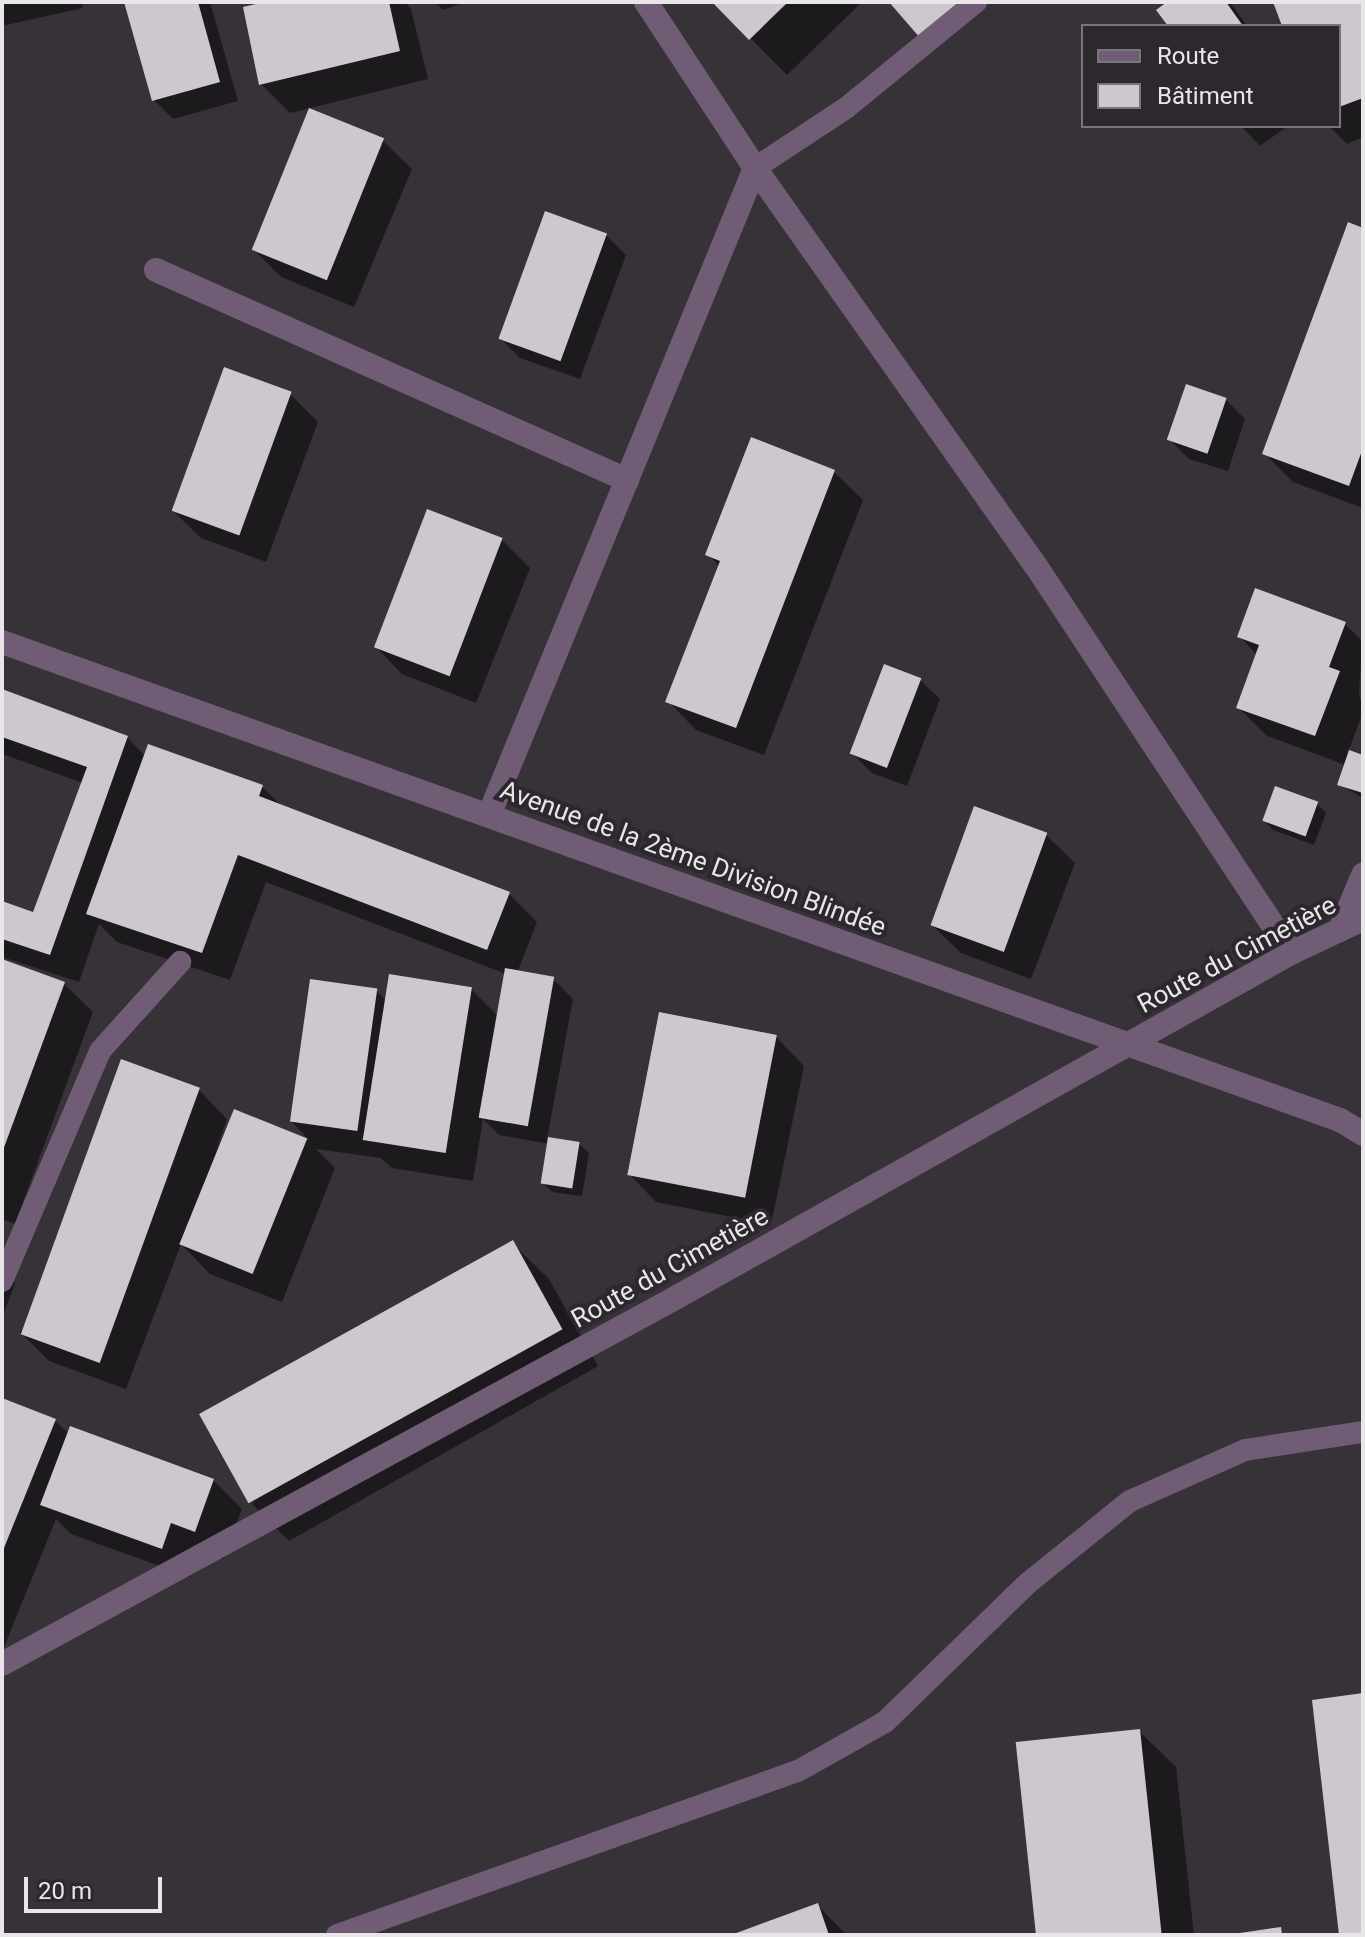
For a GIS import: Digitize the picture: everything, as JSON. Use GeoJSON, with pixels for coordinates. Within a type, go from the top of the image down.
{"type":"FeatureCollection","features":[{"type":"Feature","properties":{"kind":"street"},"geometry":{"type":"LineString","coordinates":[[646,2],[755,168],[1034,563],[1291,953]]}},
{"type":"Feature","properties":{"kind":"street"},"geometry":{"type":"LineString","coordinates":[[489,815],[755,168]]}},
{"type":"Feature","properties":{"kind":"street"},"geometry":{"type":"LineString","coordinates":[[156,270],[627,480]]}},
{"type":"Feature","properties":{"kind":"street","name":"Avenue de la 2ème Division Blindée"},"geometry":{"type":"LineString","coordinates":[[2,642],[1340,1120],[1363,1134]]}},
{"type":"Feature","properties":{"kind":"street"},"geometry":{"type":"LineString","coordinates":[[1340,930],[1363,875]]}},
{"type":"Feature","properties":{"kind":"street","name":"Route du Cimetière"},"geometry":{"type":"LineString","coordinates":[[2,1664],[1128,1046],[1291,953],[1363,919]]}},
{"type":"Feature","properties":{"kind":"lane"},"geometry":{"type":"LineString","coordinates":[[755,168],[846,108],[976,2]]}},
{"type":"Feature","properties":{"kind":"lane"},"geometry":{"type":"LineString","coordinates":[[2,1281],[100,1051],[180,962]]}},
{"type":"Feature","properties":{"kind":"lane"},"geometry":{"type":"LineString","coordinates":[[337,1935],[798,1771],[885,1722],[1028,1583],[1130,1501],[1245,1450],[1363,1432]]}},
{"type":"Feature","properties":{"kind":"building"},"geometry":{"type":"Polygon","coordinates":[[[124,2],[198,2],[220,82],[152,101],[124,2]]]}},
{"type":"Feature","properties":{"kind":"building"},"geometry":{"type":"Polygon","coordinates":[[[265,2],[389,2],[400,51],[259,85],[243,7],[265,2]]]}},
{"type":"Feature","properties":{"kind":"building"},"geometry":{"type":"Polygon","coordinates":[[[712,2],[788,2],[749,40],[712,2]]]}},
{"type":"Feature","properties":{"kind":"building"},"geometry":{"type":"Polygon","coordinates":[[[889,2],[964,2],[921,39],[889,2]]]}},
{"type":"Feature","properties":{"kind":"building"},"geometry":{"type":"Polygon","coordinates":[[[1167,2],[1226,2],[1242,24],[1166,24],[1156,10],[1167,2]]]}},
{"type":"Feature","properties":{"kind":"building"},"geometry":{"type":"Polygon","coordinates":[[[1273,2],[1363,2],[1363,98],[1341,106],[1341,24],[1281,24],[1273,2]]]}},
{"type":"Feature","properties":{"kind":"building"},"geometry":{"type":"Polygon","coordinates":[[[309,108],[384,138],[327,280],[252,250],[309,108]]]}},
{"type":"Feature","properties":{"kind":"building"},"geometry":{"type":"Polygon","coordinates":[[[545,211],[607,234],[561,361],[498,339],[545,211]]]}},
{"type":"Feature","properties":{"kind":"building"},"geometry":{"type":"Polygon","coordinates":[[[1348,222],[1363,228],[1363,448],[1349,486],[1262,454],[1348,222]]]}},
{"type":"Feature","properties":{"kind":"building"},"geometry":{"type":"Polygon","coordinates":[[[224,367],[292,392],[239,535],[172,511],[224,367]]]}},
{"type":"Feature","properties":{"kind":"building"},"geometry":{"type":"Polygon","coordinates":[[[1186,384],[1227,398],[1207,454],[1167,440],[1186,384]]]}},
{"type":"Feature","properties":{"kind":"building"},"geometry":{"type":"Polygon","coordinates":[[[751,437],[835,470],[736,728],[665,702],[720,561],[705,555],[751,437]]]}},
{"type":"Feature","properties":{"kind":"building"},"geometry":{"type":"Polygon","coordinates":[[[427,509],[503,538],[450,676],[374,647],[427,509]]]}},
{"type":"Feature","properties":{"kind":"building"},"geometry":{"type":"Polygon","coordinates":[[[1255,588],[1346,622],[1329,667],[1340,671],[1315,736],[1236,708],[1259,645],[1237,637],[1255,588]]]}},
{"type":"Feature","properties":{"kind":"building"},"geometry":{"type":"Polygon","coordinates":[[[884,664],[921,678],[887,768],[850,754],[884,664]]]}},
{"type":"Feature","properties":{"kind":"building"},"geometry":{"type":"Polygon","coordinates":[[[2,689],[128,736],[50,955],[2,939],[2,901],[33,912],[87,767],[2,737],[2,689]]]}},
{"type":"Feature","properties":{"kind":"building"},"geometry":{"type":"Polygon","coordinates":[[[148,744],[263,785],[259,796],[510,892],[487,950],[238,855],[202,953],[86,914],[148,744]]]}},
{"type":"Feature","properties":{"kind":"building"},"geometry":{"type":"Polygon","coordinates":[[[1349,750],[1363,755],[1363,793],[1337,785],[1349,750]]]}},
{"type":"Feature","properties":{"kind":"building"},"geometry":{"type":"Polygon","coordinates":[[[1275,786],[1318,802],[1306,837],[1262,821],[1275,786]]]}},
{"type":"Feature","properties":{"kind":"building"},"geometry":{"type":"Polygon","coordinates":[[[974,806],[1047,833],[1004,952],[931,925],[974,806]]]}},
{"type":"Feature","properties":{"kind":"building"},"geometry":{"type":"Polygon","coordinates":[[[2,959],[65,982],[2,1153],[2,959]]]}},
{"type":"Feature","properties":{"kind":"building"},"geometry":{"type":"Polygon","coordinates":[[[505,968],[554,977],[528,1126],[479,1118],[505,968]]]}},
{"type":"Feature","properties":{"kind":"building"},"geometry":{"type":"Polygon","coordinates":[[[389,974],[472,987],[446,1153],[363,1140],[389,974]]]}},
{"type":"Feature","properties":{"kind":"building"},"geometry":{"type":"Polygon","coordinates":[[[310,979],[377,988],[357,1131],[290,1122],[310,979]]]}},
{"type":"Feature","properties":{"kind":"building"},"geometry":{"type":"Polygon","coordinates":[[[659,1012],[777,1035],[745,1198],[627,1175],[659,1012]]]}},
{"type":"Feature","properties":{"kind":"building"},"geometry":{"type":"Polygon","coordinates":[[[121,1059],[200,1088],[100,1363],[21,1334],[121,1059]]]}},
{"type":"Feature","properties":{"kind":"building"},"geometry":{"type":"Polygon","coordinates":[[[234,1109],[307,1139],[253,1274],[179,1244],[234,1109]]]}},
{"type":"Feature","properties":{"kind":"building"},"geometry":{"type":"Polygon","coordinates":[[[548,1137],[580,1142],[572,1188],[541,1183],[548,1137]]]}},
{"type":"Feature","properties":{"kind":"building"},"geometry":{"type":"Polygon","coordinates":[[[513,1240],[562,1329],[248,1503],[199,1414],[513,1240]]]}},
{"type":"Feature","properties":{"kind":"building"},"geometry":{"type":"Polygon","coordinates":[[[2,1398],[56,1419],[2,1553],[2,1398]]]}},
{"type":"Feature","properties":{"kind":"building"},"geometry":{"type":"Polygon","coordinates":[[[70,1426],[214,1479],[195,1532],[171,1523],[162,1549],[40,1505],[70,1426]]]}},
{"type":"Feature","properties":{"kind":"building"},"geometry":{"type":"Polygon","coordinates":[[[1363,1693],[1363,1935],[1339,1935],[1312,1700],[1363,1693]]]}},
{"type":"Feature","properties":{"kind":"building"},"geometry":{"type":"Polygon","coordinates":[[[1140,1729],[1162,1935],[1036,1935],[1016,1742],[1140,1729]]]}},
{"type":"Feature","properties":{"kind":"building"},"geometry":{"type":"Polygon","coordinates":[[[818,1903],[829,1935],[731,1935],[818,1903]]]}},
{"type":"Feature","properties":{"kind":"building"},"geometry":{"type":"Polygon","coordinates":[[[1281,1927],[1282,1935],[1240,1935],[1240,1933],[1281,1927]]]}}]}
